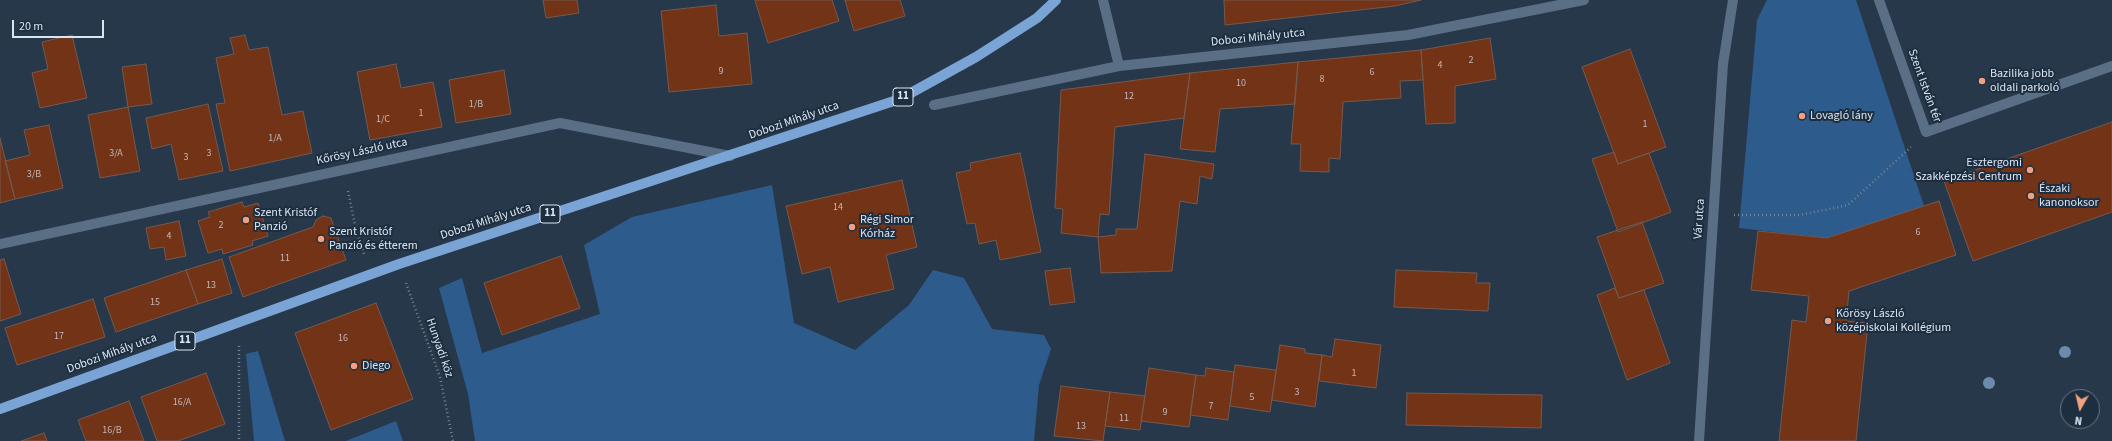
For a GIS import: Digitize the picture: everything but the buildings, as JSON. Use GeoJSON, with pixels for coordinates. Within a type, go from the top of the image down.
{"type":"FeatureCollection","features":[{"type":"Feature","properties":{"kind":"main road","name":"Dobozi Mihály utca"},"geometry":{"type":"LineString","coordinates":[[0,409],[238,321],[399,264],[900,99],[976,58],[1037,18],[1056,0]]}},
{"type":"Feature","properties":{"kind":"street"},"geometry":{"type":"LineString","coordinates":[[1103,0],[1119,66]]}},
{"type":"Feature","properties":{"kind":"street","name":"Dobozi Mihály utca"},"geometry":{"type":"LineString","coordinates":[[934,105],[1119,66],[1408,35],[1584,0]]}},
{"type":"Feature","properties":{"kind":"street","name":"Vár utca"},"geometry":{"type":"LineString","coordinates":[[1699,441],[1723,64],[1733,0]]}},
{"type":"Feature","properties":{"kind":"street","name":"Szent István tér"},"geometry":{"type":"LineString","coordinates":[[1879,0],[1926,132],[2112,66]]}},
{"type":"Feature","properties":{"kind":"street","name":"Kőrösy László utca"},"geometry":{"type":"LineString","coordinates":[[0,244],[560,123],[730,156]]}},
{"type":"Feature","properties":{"kind":"path"},"geometry":{"type":"LineString","coordinates":[[1713,215],[1799,215],[1848,205],[1887,171],[1926,132]]}},
{"type":"Feature","properties":{"kind":"path"},"geometry":{"type":"LineString","coordinates":[[343,169],[355,225],[370,274]]}},
{"type":"Feature","properties":{"kind":"path","name":"Hunyadi köz"},"geometry":{"type":"LineString","coordinates":[[399,264],[440,377],[453,441]]}},
{"type":"Feature","properties":{"kind":"path"},"geometry":{"type":"LineString","coordinates":[[238,321],[239,441]]}},
{"type":"Feature","properties":{"kind":"shaded area"},"geometry":{"type":"Polygon","coordinates":[[[1767,0],[1856,0],[1924,206],[1827,238],[1739,228],[1757,20],[1767,0]]]}},
{"type":"Feature","properties":{"kind":"shaded area"},"geometry":{"type":"Polygon","coordinates":[[[772,185],[794,323],[855,350],[909,305],[933,270],[964,278],[992,329],[1044,335],[1051,349],[1039,385],[1034,441],[475,441],[468,394],[439,288],[462,278],[482,353],[600,314],[584,245],[632,217],[772,185]]]}},
{"type":"Feature","properties":{"kind":"shaded area"},"geometry":{"type":"Polygon","coordinates":[[[258,351],[285,441],[254,441],[246,354],[258,351]]]}},
{"type":"Feature","properties":{"kind":"shaded area"},"geometry":{"type":"Polygon","coordinates":[[[396,421],[403,441],[346,441],[396,421]]]}},
{"type":"Feature","properties":{"kind":"place","name":"Bazilika jobb oldali parkoló"},"geometry":{"type":"Point","coordinates":[1982,81]}},
{"type":"Feature","properties":{"kind":"place","name":"Lovagló lány"},"geometry":{"type":"Point","coordinates":[1802,116]}},
{"type":"Feature","properties":{"kind":"place","name":"Esztergomi Szakképzési Centrum"},"geometry":{"type":"Point","coordinates":[2030,170]}},
{"type":"Feature","properties":{"kind":"place","name":"Északi kanonoksor"},"geometry":{"type":"Point","coordinates":[2031,196]}},
{"type":"Feature","properties":{"kind":"place","name":"Szent Kristóf Panzió"},"geometry":{"type":"Point","coordinates":[246,220]}},
{"type":"Feature","properties":{"kind":"place","name":"Régi Simor Kórház"},"geometry":{"type":"Point","coordinates":[852,227]}},
{"type":"Feature","properties":{"kind":"place","name":"Szent Kristóf Panzió és étterem"},"geometry":{"type":"Point","coordinates":[321,239]}},
{"type":"Feature","properties":{"kind":"place","name":"Kőrösy László középiskolai Kollégium"},"geometry":{"type":"Point","coordinates":[1828,321]}},
{"type":"Feature","properties":{"kind":"place","name":"Diego"},"geometry":{"type":"Point","coordinates":[354,366]}}]}
